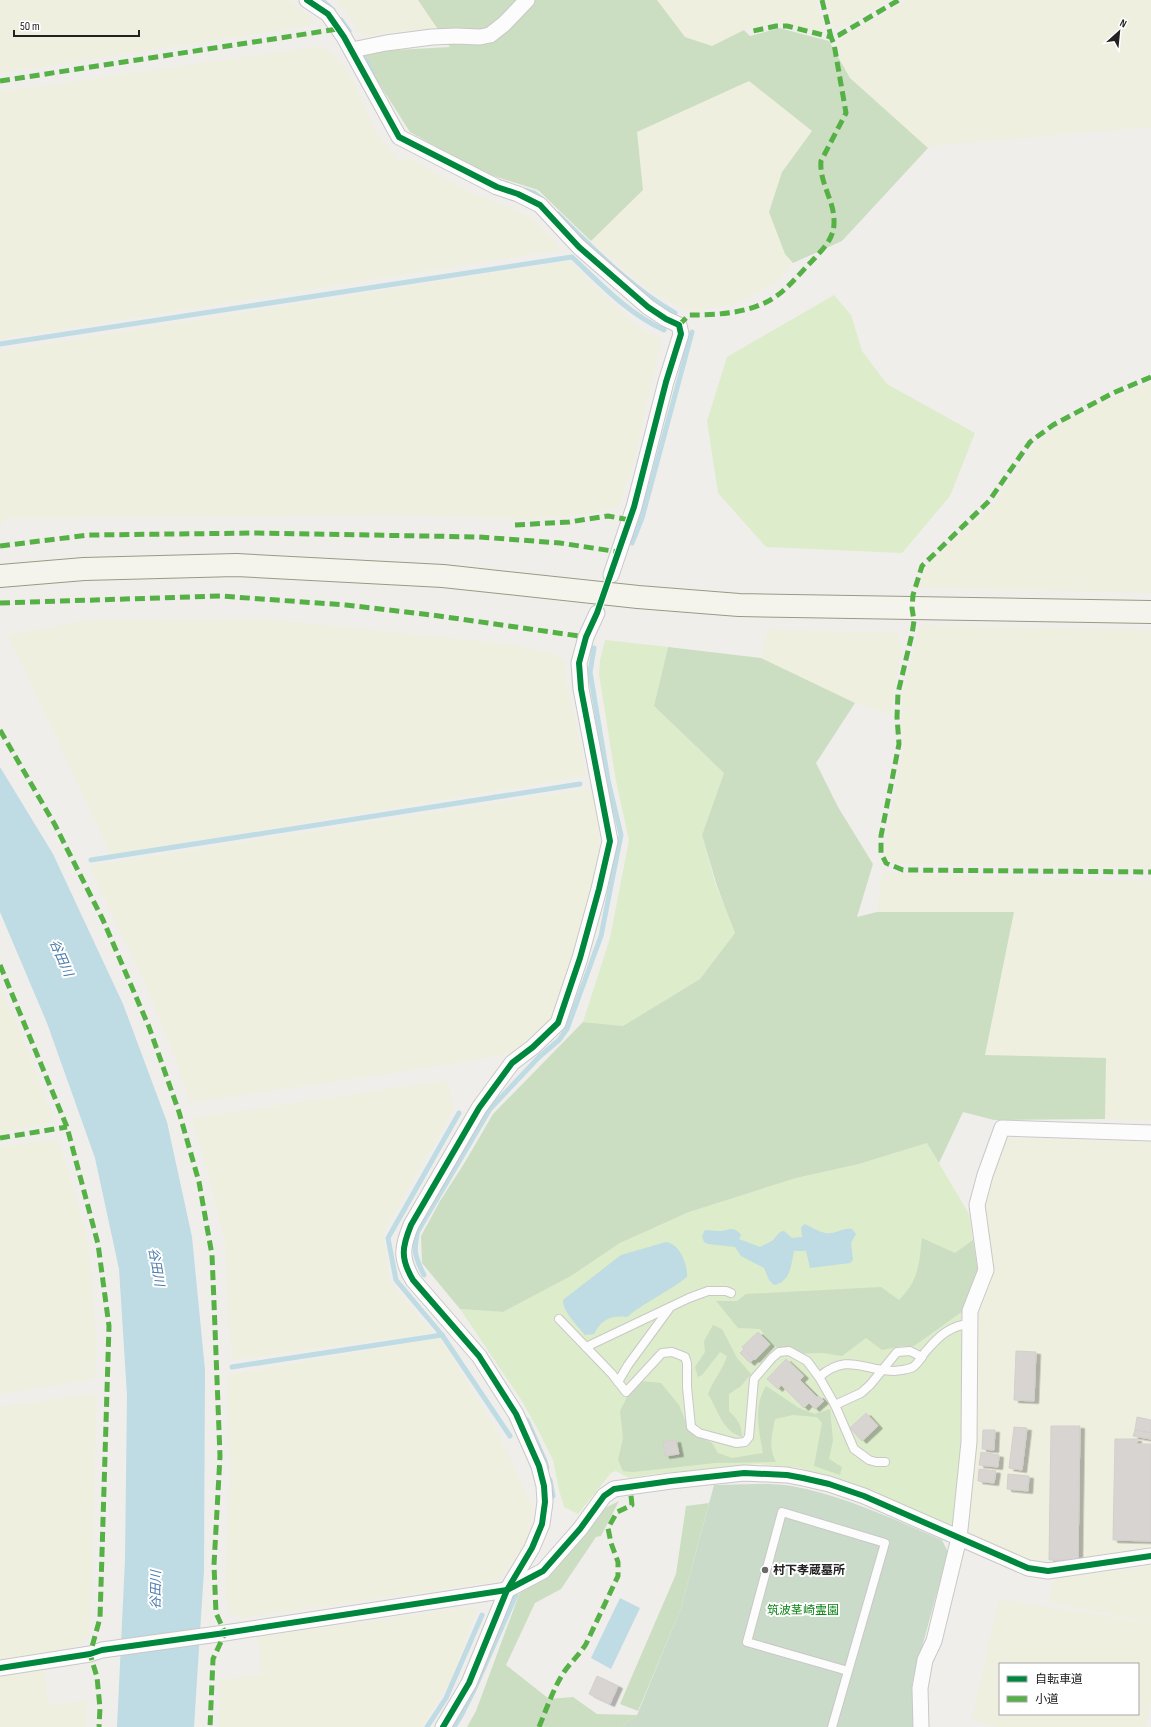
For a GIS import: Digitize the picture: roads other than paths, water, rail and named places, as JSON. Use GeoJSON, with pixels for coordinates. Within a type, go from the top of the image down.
{"type":"FeatureCollection","features":[{"type":"Feature","properties":{"kind":"street"},"geometry":{"type":"LineString","coordinates":[[307,0],[328,14],[352,50],[392,127],[399,137],[491,184],[540,205],[579,247],[648,307],[679,326],[681,334],[666,382],[634,506],[611,575]]}},
{"type":"Feature","properties":{"kind":"street"},"geometry":{"type":"LineString","coordinates":[[352,50],[386,43],[432,37],[480,37],[490,35],[504,24],[526,0]]}},
{"type":"Feature","properties":{"kind":"street"},"geometry":{"type":"LineString","coordinates":[[0,576],[84,569],[236,565],[443,576],[638,597],[739,605],[1151,612]]}},
{"type":"Feature","properties":{"kind":"street"},"geometry":{"type":"LineString","coordinates":[[443,1727],[469,1683],[507,1590],[532,1548],[542,1524],[545,1502],[544,1486],[539,1466],[516,1414],[479,1356],[413,1280],[406,1268],[403,1253],[405,1240],[411,1225],[479,1108],[512,1064],[533,1047],[558,1023],[580,958],[599,889],[610,841],[580,689],[579,663],[586,637],[597,613]]}},
{"type":"Feature","properties":{"kind":"street"},"geometry":{"type":"LineString","coordinates":[[921,1727],[920,1688],[924,1667],[934,1641],[959,1538],[969,1442],[970,1311],[986,1270],[977,1205],[985,1175],[1002,1128],[1151,1133]]}},
{"type":"Feature","properties":{"kind":"street"},"geometry":{"type":"LineString","coordinates":[[0,1668],[90,1654],[102,1650],[233,1632],[507,1590],[543,1571],[580,1529],[604,1496],[614,1489],[721,1475],[744,1473],[786,1475],[829,1484],[864,1496],[1028,1568],[1048,1572],[1151,1556]]}},
{"type":"Feature","properties":{"kind":"lane"},"geometry":{"type":"LineString","coordinates":[[586,1347],[689,1298],[708,1291],[726,1291],[731,1293]]}},
{"type":"Feature","properties":{"kind":"lane"},"geometry":{"type":"LineString","coordinates":[[618,1382],[628,1365],[670,1307]]}},
{"type":"Feature","properties":{"kind":"lane"},"geometry":{"type":"LineString","coordinates":[[559,1319],[626,1392],[662,1353],[672,1352],[685,1356],[687,1363],[687,1387],[691,1427],[699,1433],[736,1443],[745,1442],[749,1437],[754,1379],[779,1352],[789,1351],[806,1361],[819,1377],[835,1405],[854,1449],[869,1460],[885,1462]]}},
{"type":"Feature","properties":{"kind":"lane"},"geometry":{"type":"LineString","coordinates":[[819,1377],[835,1366],[849,1363],[858,1364],[881,1371],[901,1370],[912,1367],[926,1351],[950,1329],[959,1324],[970,1324]]}},
{"type":"Feature","properties":{"kind":"lane"},"geometry":{"type":"LineString","coordinates":[[835,1405],[861,1393],[870,1385],[897,1352],[910,1351],[922,1357]]}},
{"type":"Feature","properties":{"kind":"lane"},"geometry":{"type":"LineString","coordinates":[[832,1727],[885,1544],[782,1512],[747,1642],[848,1671]]}},
{"type":"Feature","properties":{"kind":"water","name":"谷田川"},"geometry":{"type":"Polygon","coordinates":[[[0,767],[53,854],[123,1004],[167,1122],[192,1237],[205,1370],[204,1570],[194,1727],[117,1727],[125,1560],[127,1395],[119,1269],[95,1158],[47,1023],[0,912],[0,767]]]}},
{"type":"Feature","properties":{"kind":"water"},"geometry":{"type":"Polygon","coordinates":[[[805,1224],[828,1233],[852,1229],[856,1234],[851,1243],[853,1260],[850,1263],[810,1268],[806,1251],[794,1251],[791,1267],[787,1276],[780,1283],[774,1285],[769,1280],[764,1268],[741,1256],[735,1247],[708,1244],[704,1242],[702,1236],[705,1230],[722,1231],[733,1229],[741,1235],[739,1239],[760,1247],[772,1241],[780,1232],[784,1231],[792,1238],[802,1237],[801,1227],[805,1224]]]}},
{"type":"Feature","properties":{"kind":"water"},"geometry":{"type":"Polygon","coordinates":[[[666,1242],[675,1247],[682,1256],[686,1267],[687,1277],[627,1317],[611,1318],[603,1322],[594,1334],[585,1335],[568,1314],[563,1300],[621,1255],[666,1242]]]}},
{"type":"Feature","properties":{"kind":"water"},"geometry":{"type":"Polygon","coordinates":[[[620,1598],[640,1608],[611,1669],[591,1658],[620,1598]]]}},
{"type":"Feature","properties":{"kind":"waterway"},"geometry":{"type":"LineString","coordinates":[[322,0],[333,10]]}},
{"type":"Feature","properties":{"kind":"waterway"},"geometry":{"type":"LineString","coordinates":[[341,20],[349,31]]}},
{"type":"Feature","properties":{"kind":"waterway"},"geometry":{"type":"LineString","coordinates":[[366,60],[372,74]]}},
{"type":"Feature","properties":{"kind":"waterway"},"geometry":{"type":"LineString","coordinates":[[524,190],[534,193],[542,199]]}},
{"type":"Feature","properties":{"kind":"waterway"},"geometry":{"type":"LineString","coordinates":[[558,214],[628,280],[643,292],[675,313]]}},
{"type":"Feature","properties":{"kind":"waterway"},"geometry":{"type":"LineString","coordinates":[[0,344],[572,257],[604,288],[626,306],[650,323],[664,330]]}},
{"type":"Feature","properties":{"kind":"waterway"},"geometry":{"type":"LineString","coordinates":[[632,543],[642,518],[692,332]]}},
{"type":"Feature","properties":{"kind":"waterway"},"geometry":{"type":"LineString","coordinates":[[424,1275],[415,1249],[418,1231],[490,1109],[539,1057],[559,1040],[567,1029],[601,936],[621,835],[608,780],[590,672],[594,648]]}},
{"type":"Feature","properties":{"kind":"waterway"},"geometry":{"type":"LineString","coordinates":[[91,860],[580,784]]}},
{"type":"Feature","properties":{"kind":"waterway"},"geometry":{"type":"LineString","coordinates":[[459,1113],[388,1238],[396,1280],[442,1335],[510,1436]]}},
{"type":"Feature","properties":{"kind":"waterway"},"geometry":{"type":"LineString","coordinates":[[232,1367],[442,1335]]}},
{"type":"Feature","properties":{"kind":"waterway"},"geometry":{"type":"LineString","coordinates":[[527,1420],[547,1468]]}},
{"type":"Feature","properties":{"kind":"waterway"},"geometry":{"type":"LineString","coordinates":[[550,1480],[553,1496]]}},
{"type":"Feature","properties":{"kind":"waterway"},"geometry":{"type":"LineString","coordinates":[[454,1727],[474,1690],[516,1595]]}},
{"type":"Feature","properties":{"kind":"waterway"},"geometry":{"type":"LineString","coordinates":[[427,1727],[446,1698],[482,1615]]}},
{"type":"Feature","properties":{"kind":"place","name":"村下孝蔵墓所"},"geometry":{"type":"Point","coordinates":[765,1570]}},
{"type":"Feature","properties":{"kind":"park label","name":"筑波茎崎霊園"},"geometry":{"type":"Point","coordinates":[803,1610]}}]}
